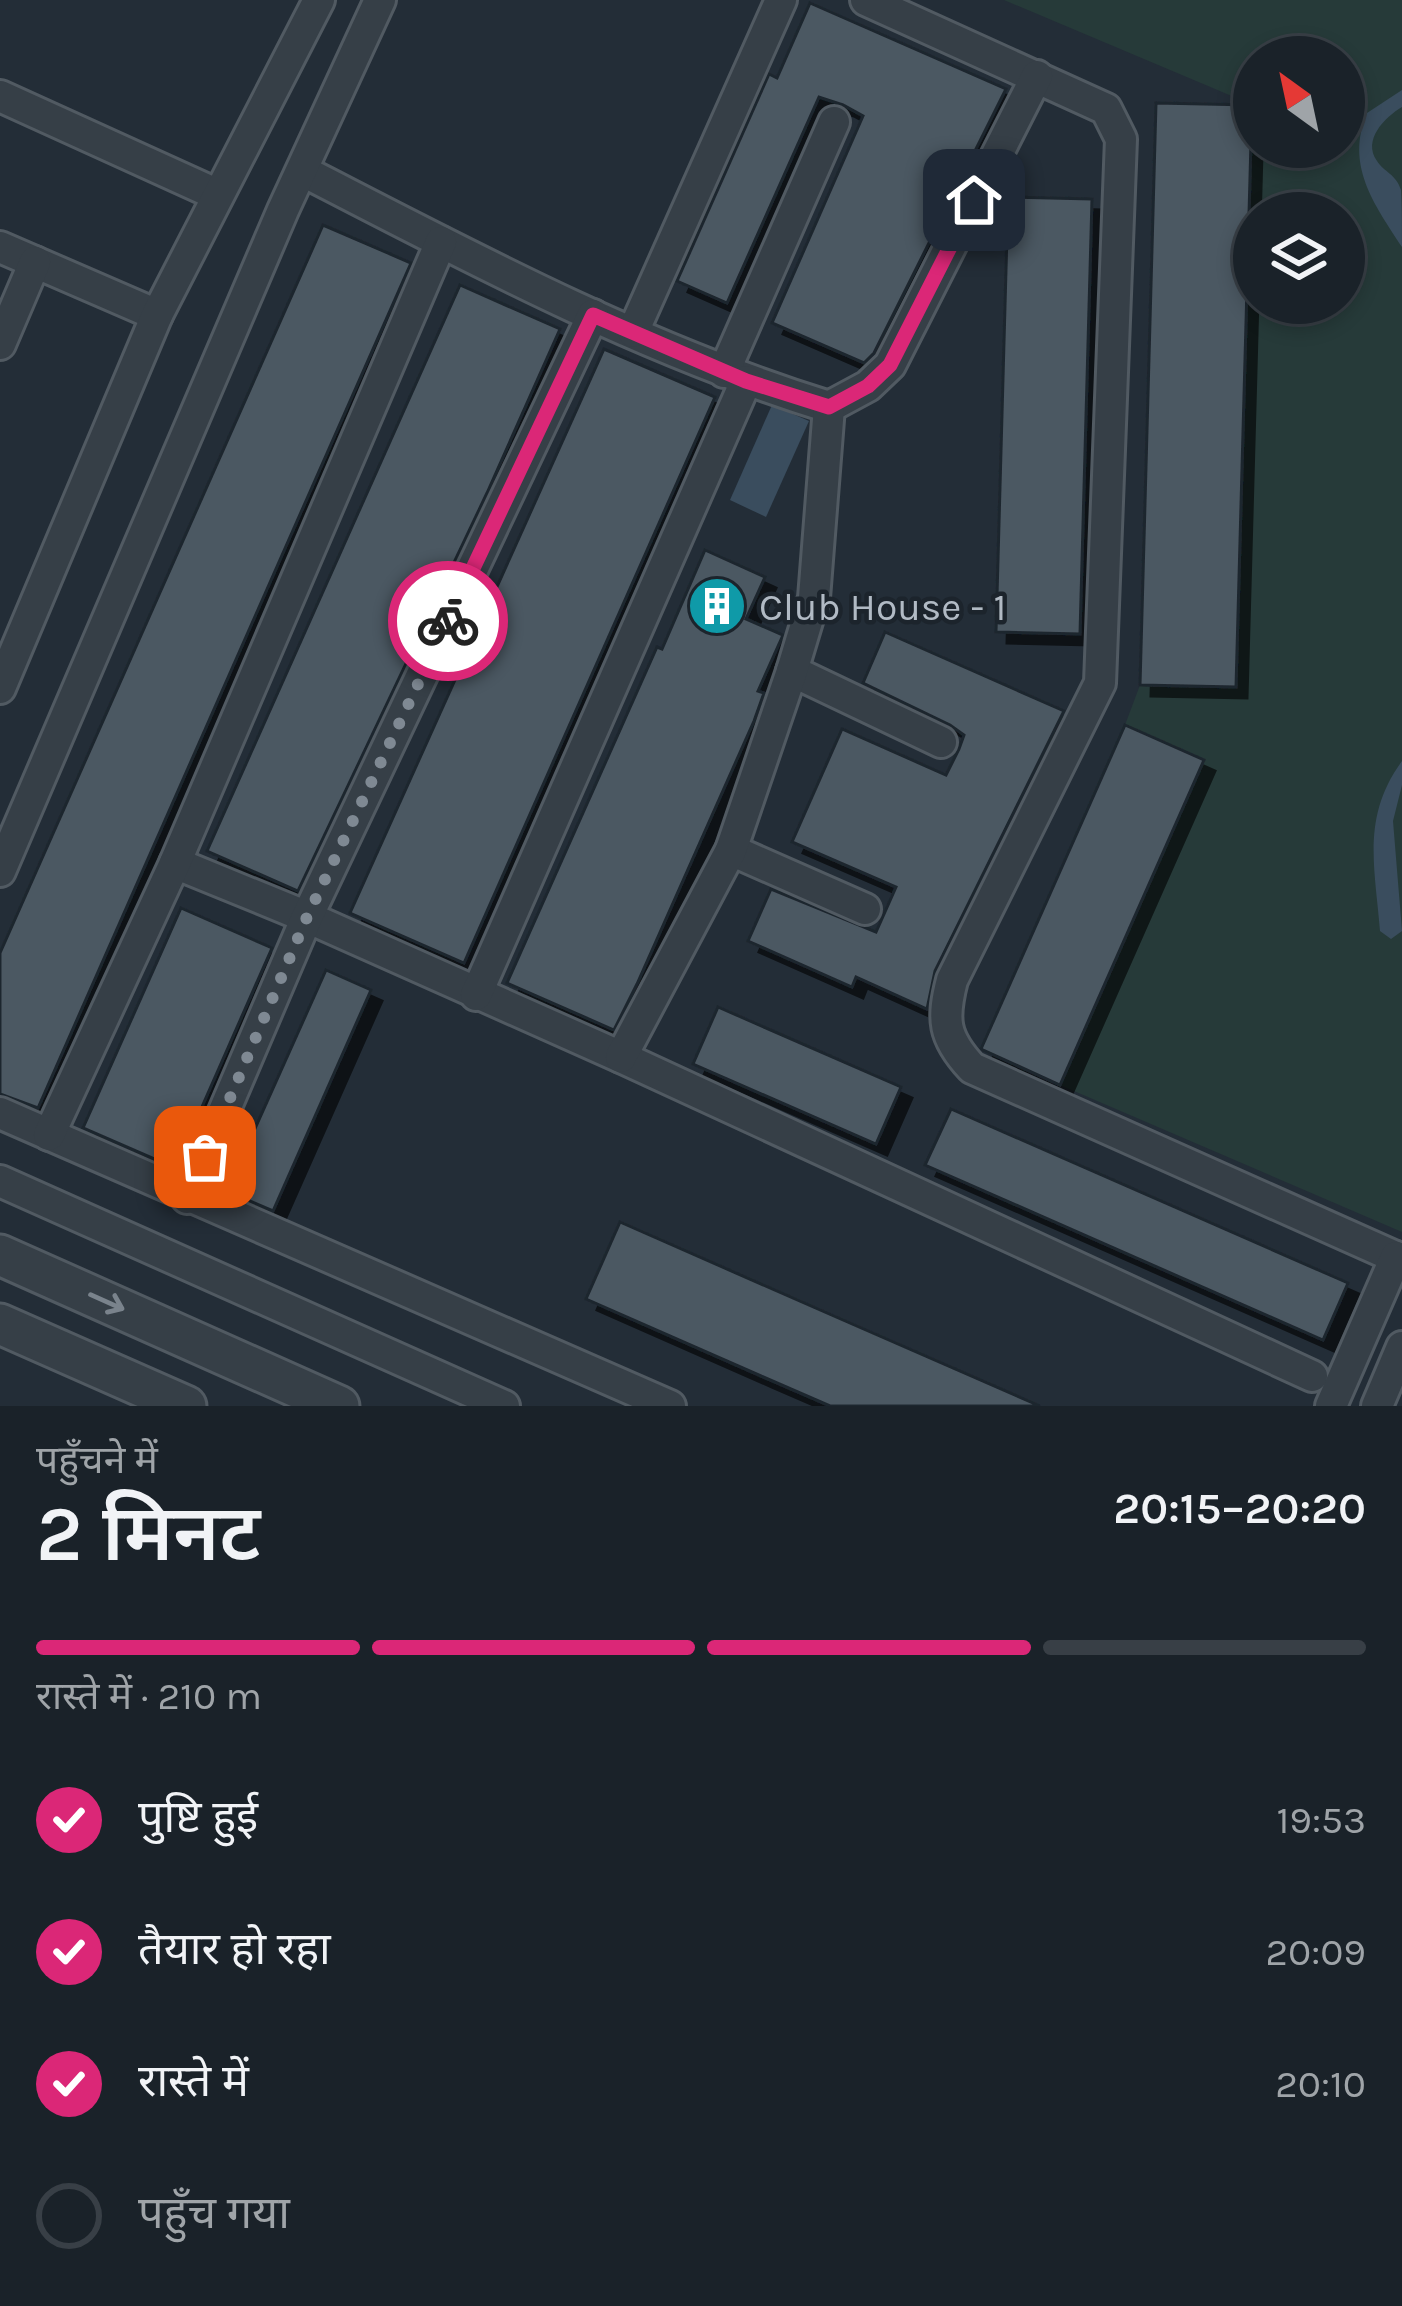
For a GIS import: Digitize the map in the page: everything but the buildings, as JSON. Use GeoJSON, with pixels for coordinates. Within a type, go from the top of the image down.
{"type":"FeatureCollection","features":[{"type":"Feature","properties":{"kind":"street"},"geometry":{"type":"LineString","coordinates":[[0,688],[157,315],[319,0]]}},
{"type":"Feature","properties":{"kind":"street"},"geometry":{"type":"LineString","coordinates":[[0,871],[283,210],[380,0]]}},
{"type":"Feature","properties":{"kind":"street"},"geometry":{"type":"LineString","coordinates":[[633,332],[781,0]]}},
{"type":"Feature","properties":{"kind":"street"},"geometry":{"type":"LineString","coordinates":[[866,0],[1106,109],[1121,139],[1100,683],[952,980],[944,1014],[954,1049],[972,1068],[1399,1259],[1331,1406]]}},
{"type":"Feature","properties":{"kind":"street"},"geometry":{"type":"LineString","coordinates":[[303,171],[593,315],[735,377],[829,407],[868,386],[890,365],[1037,76]]}},
{"type":"Feature","properties":{"kind":"street"},"geometry":{"type":"LineString","coordinates":[[0,96],[218,195]]}},
{"type":"Feature","properties":{"kind":"street"},"geometry":{"type":"LineString","coordinates":[[476,995],[735,377],[835,122]]}},
{"type":"Feature","properties":{"kind":"street"},"geometry":{"type":"LineString","coordinates":[[49,1135],[175,863],[441,242]]}},
{"type":"Feature","properties":{"kind":"street"},"geometry":{"type":"LineString","coordinates":[[0,247],[157,315]]}},
{"type":"Feature","properties":{"kind":"street"},"geometry":{"type":"LineString","coordinates":[[0,344],[35,262]]}},
{"type":"Feature","properties":{"kind":"street"},"geometry":{"type":"LineString","coordinates":[[188,1198],[307,917],[593,315]]}},
{"type":"Feature","properties":{"kind":"street"},"geometry":{"type":"LineString","coordinates":[[621,1057],[731,850],[792,671],[814,598],[829,407]]}},
{"type":"Feature","properties":{"kind":"street"},"geometry":{"type":"LineString","coordinates":[[792,671],[941,742]]}},
{"type":"Feature","properties":{"kind":"street"},"geometry":{"type":"LineString","coordinates":[[731,850],[865,909]]}},
{"type":"Feature","properties":{"kind":"street"},"geometry":{"type":"LineString","coordinates":[[175,863],[621,1057],[1312,1376]]}},
{"type":"Feature","properties":{"kind":"street"},"geometry":{"type":"LineString","coordinates":[[0,1113],[670,1406]]}},
{"type":"Feature","properties":{"kind":"street"},"geometry":{"type":"LineString","coordinates":[[0,1181],[504,1406]]}},
{"type":"Feature","properties":{"kind":"street"},"geometry":{"type":"LineString","coordinates":[[0,1255],[339,1406]]}},
{"type":"Feature","properties":{"kind":"street"},"geometry":{"type":"LineString","coordinates":[[0,1324],[186,1406]]}},
{"type":"Feature","properties":{"kind":"street"},"geometry":{"type":"LineString","coordinates":[[1377,1406],[1402,1347]]}},
{"type":"Feature","properties":{"kind":"green space"},"geometry":{"type":"Polygon","coordinates":[[[1004,0],[1402,0],[1402,1232],[1060,1085],[1204,760],[1125,725],[1140,685],[1236,686],[1247,324],[1365,324],[1365,192],[1250,192],[1251,168],[1365,168],[1365,36],[1233,36],[1233,97],[1004,0]]]}},
{"type":"Feature","properties":{"kind":"water"},"geometry":{"type":"Polygon","coordinates":[[[1402,90],[1402,107],[1383,123],[1372,145],[1377,161],[1401,190],[1402,247],[1361,168],[1365,168],[1367,113],[1402,90]]]}},
{"type":"Feature","properties":{"kind":"water"},"geometry":{"type":"Polygon","coordinates":[[[772,405],[809,421],[766,517],[730,500],[772,405]]]}},
{"type":"Feature","properties":{"kind":"water"},"geometry":{"type":"Polygon","coordinates":[[[1402,761],[1393,821],[1402,931],[1391,939],[1380,931],[1374,843],[1381,802],[1402,761]]]}},
{"type":"Feature","properties":{"kind":"way so far"},"geometry":{"type":"LineString","coordinates":[[205,1157],[307,917],[448,621]]}},
{"type":"Feature","properties":{"kind":"place","name":"Club House - 1"},"geometry":{"type":"Point","coordinates":[717,606]}},
{"type":"Feature","properties":{"kind":"route"},"geometry":{"type":"LineString","coordinates":[[448,621],[593,315],[746,381],[829,407],[868,386],[890,365],[974,200]]}}]}
